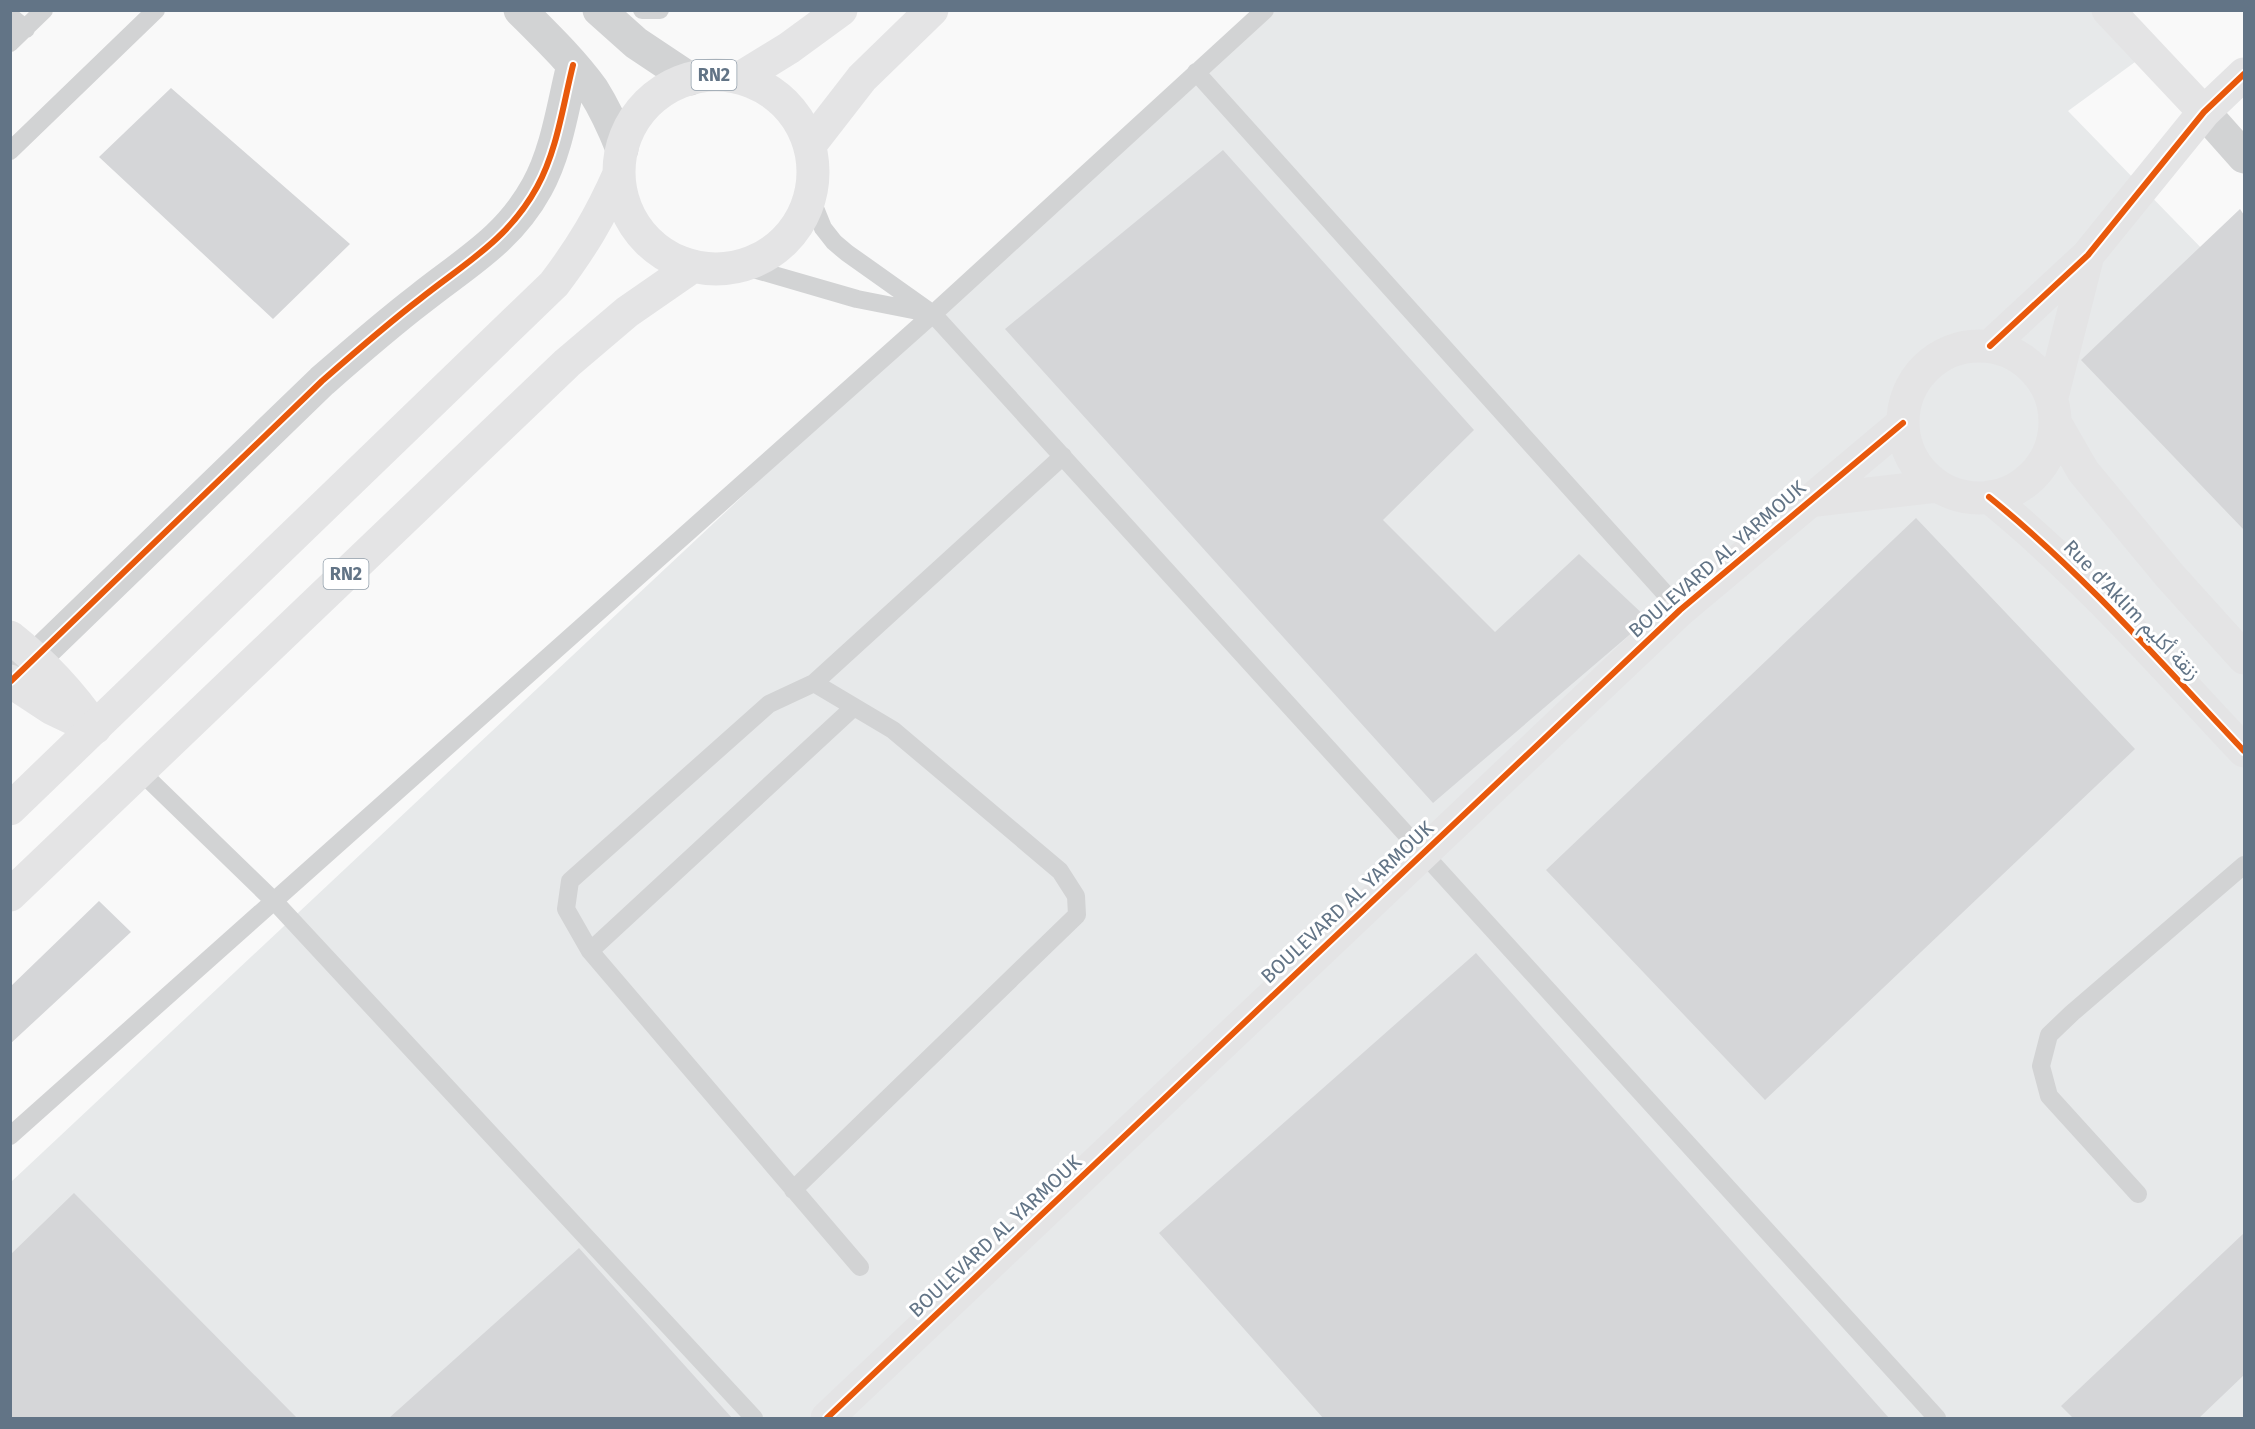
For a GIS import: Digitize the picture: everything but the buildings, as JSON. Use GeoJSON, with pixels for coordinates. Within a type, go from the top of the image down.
{"type":"FeatureCollection","features":[{"type":"Feature","properties":{"kind":"main road","name":"RN2"},"geometry":{"type":"LineString","coordinates":[[740,78],[789,48],[841,10]]}},
{"type":"Feature","properties":{"kind":"main road"},"geometry":{"type":"LineString","coordinates":[[810,145],[862,78],[932,10]]}},
{"type":"Feature","properties":{"kind":"main road"},"geometry":{"type":"LineString","coordinates":[[2108,10],[2204,112]]}},
{"type":"Feature","properties":{"kind":"main road"},"geometry":{"type":"LineString","coordinates":[[1990,346],[2088,255],[2204,112],[2244,74]]}},
{"type":"Feature","properties":{"kind":"main road","name":"RN2"},"geometry":{"type":"LineString","coordinates":[[10,810],[554,284],[580,250],[602,214],[631,126],[646,105],[666,89],[690,79],[715,75],[740,78],[763,87],[784,102],[800,123],[810,145],[813,171],[810,196],[801,220],[786,240],[766,256],[743,266],[718,270],[693,267],[669,258],[648,243],[633,223],[623,200],[620,162]]}},
{"type":"Feature","properties":{"kind":"main road"},"geometry":{"type":"LineString","coordinates":[[2088,255],[2054,410],[2050,450],[2036,473],[2015,489],[1989,498],[1963,497],[1937,486],[1919,470],[1908,448],[1903,423],[1907,399],[1917,377],[1935,360],[1961,348],[1990,346],[2016,355],[2038,372],[2054,410],[2083,471],[2170,576],[2244,658]]}},
{"type":"Feature","properties":{"kind":"main road","name":"RN2"},"geometry":{"type":"LineString","coordinates":[[10,895],[567,363],[627,312],[693,267]]}},
{"type":"Feature","properties":{"kind":"main road","name":"BOULEVARD AL YARMOUK"},"geometry":{"type":"LineString","coordinates":[[826,1419],[1680,610],[1903,423]]}},
{"type":"Feature","properties":{"kind":"main road","name":"BOULEVARD AL YARMOUK"},"geometry":{"type":"LineString","coordinates":[[1808,501],[1937,486]]}},
{"type":"Feature","properties":{"kind":"main road","name":"Rue d’Aklim زنقة أكليم"},"geometry":{"type":"LineString","coordinates":[[1989,498],[2030,530],[2081,579],[2244,751]]}},
{"type":"Feature","properties":{"kind":"main road"},"geometry":{"type":"LineString","coordinates":[[10,638],[36,658],[68,691],[95,728]]}},
{"type":"Feature","properties":{"kind":"main road"},"geometry":{"type":"LineString","coordinates":[[11,681],[51,708],[95,728]]}},
{"type":"Feature","properties":{"kind":"street"},"geometry":{"type":"LineString","coordinates":[[520,10],[573,65],[593,91],[604,110],[620,162]]}},
{"type":"Feature","properties":{"kind":"street"},"geometry":{"type":"LineString","coordinates":[[599,10],[636,43],[690,79]]}},
{"type":"Feature","properties":{"kind":"street"},"geometry":{"type":"LineString","coordinates":[[11,681],[322,381],[413,304],[499,239],[520,215],[538,186],[551,155],[573,65]]}},
{"type":"Feature","properties":{"kind":"street"},"geometry":{"type":"LineString","coordinates":[[2204,112],[2244,157]]}},
{"type":"Feature","properties":{"kind":"lane"},"geometry":{"type":"LineString","coordinates":[[10,43],[44,10]]}},
{"type":"Feature","properties":{"kind":"lane"},"geometry":{"type":"LineString","coordinates":[[10,151],[156,10]]}},
{"type":"Feature","properties":{"kind":"lane"},"geometry":{"type":"LineString","coordinates":[[642,10],[660,10]]}},
{"type":"Feature","properties":{"kind":"lane"},"geometry":{"type":"LineString","coordinates":[[10,1136],[933,314],[1265,10]]}},
{"type":"Feature","properties":{"kind":"lane"},"geometry":{"type":"LineString","coordinates":[[10,16],[26,29]]}},
{"type":"Feature","properties":{"kind":"lane"},"geometry":{"type":"LineString","coordinates":[[1196,72],[1680,610]]}},
{"type":"Feature","properties":{"kind":"lane"},"geometry":{"type":"LineString","coordinates":[[810,196],[823,228],[834,242],[847,254],[933,314],[1937,1419]]}},
{"type":"Feature","properties":{"kind":"lane"},"geometry":{"type":"LineString","coordinates":[[743,266],[857,299],[933,314]]}},
{"type":"Feature","properties":{"kind":"lane"},"geometry":{"type":"LineString","coordinates":[[860,1267],[590,951],[566,909],[570,881],[769,704],[814,682],[1063,456]]}},
{"type":"Feature","properties":{"kind":"lane"},"geometry":{"type":"LineString","coordinates":[[793,1190],[1077,915],[1076,896],[1060,871],[893,730],[814,682]]}},
{"type":"Feature","properties":{"kind":"lane"},"geometry":{"type":"LineString","coordinates":[[590,951],[854,707]]}},
{"type":"Feature","properties":{"kind":"lane"},"geometry":{"type":"LineString","coordinates":[[140,771],[275,902],[754,1419]]}},
{"type":"Feature","properties":{"kind":"lane"},"geometry":{"type":"LineString","coordinates":[[2138,1194],[2049,1096],[2041,1066],[2049,1035],[2244,865]]}},
{"type":"Feature","properties":{"kind":"shaded area"},"geometry":{"type":"Polygon","coordinates":[[[2112,10],[2146,54],[2068,111],[2244,292],[2244,1418],[11,1418],[11,1182],[1260,11],[2112,10]]]}},
{"type":"Feature","properties":{"kind":"cycle path"},"geometry":{"type":"LineString","coordinates":[[11,681],[322,381],[395,319],[484,249],[513,222],[537,187],[550,158],[573,65]]}},
{"type":"Feature","properties":{"kind":"cycle path"},"geometry":{"type":"LineString","coordinates":[[1990,346],[2088,255],[2204,112],[2244,74]]}},
{"type":"Feature","properties":{"kind":"cycle path"},"geometry":{"type":"LineString","coordinates":[[827,1418],[1680,610],[1903,423]]}},
{"type":"Feature","properties":{"kind":"cycle path"},"geometry":{"type":"LineString","coordinates":[[1989,497],[2024,526],[2089,588],[2244,751]]}}]}
